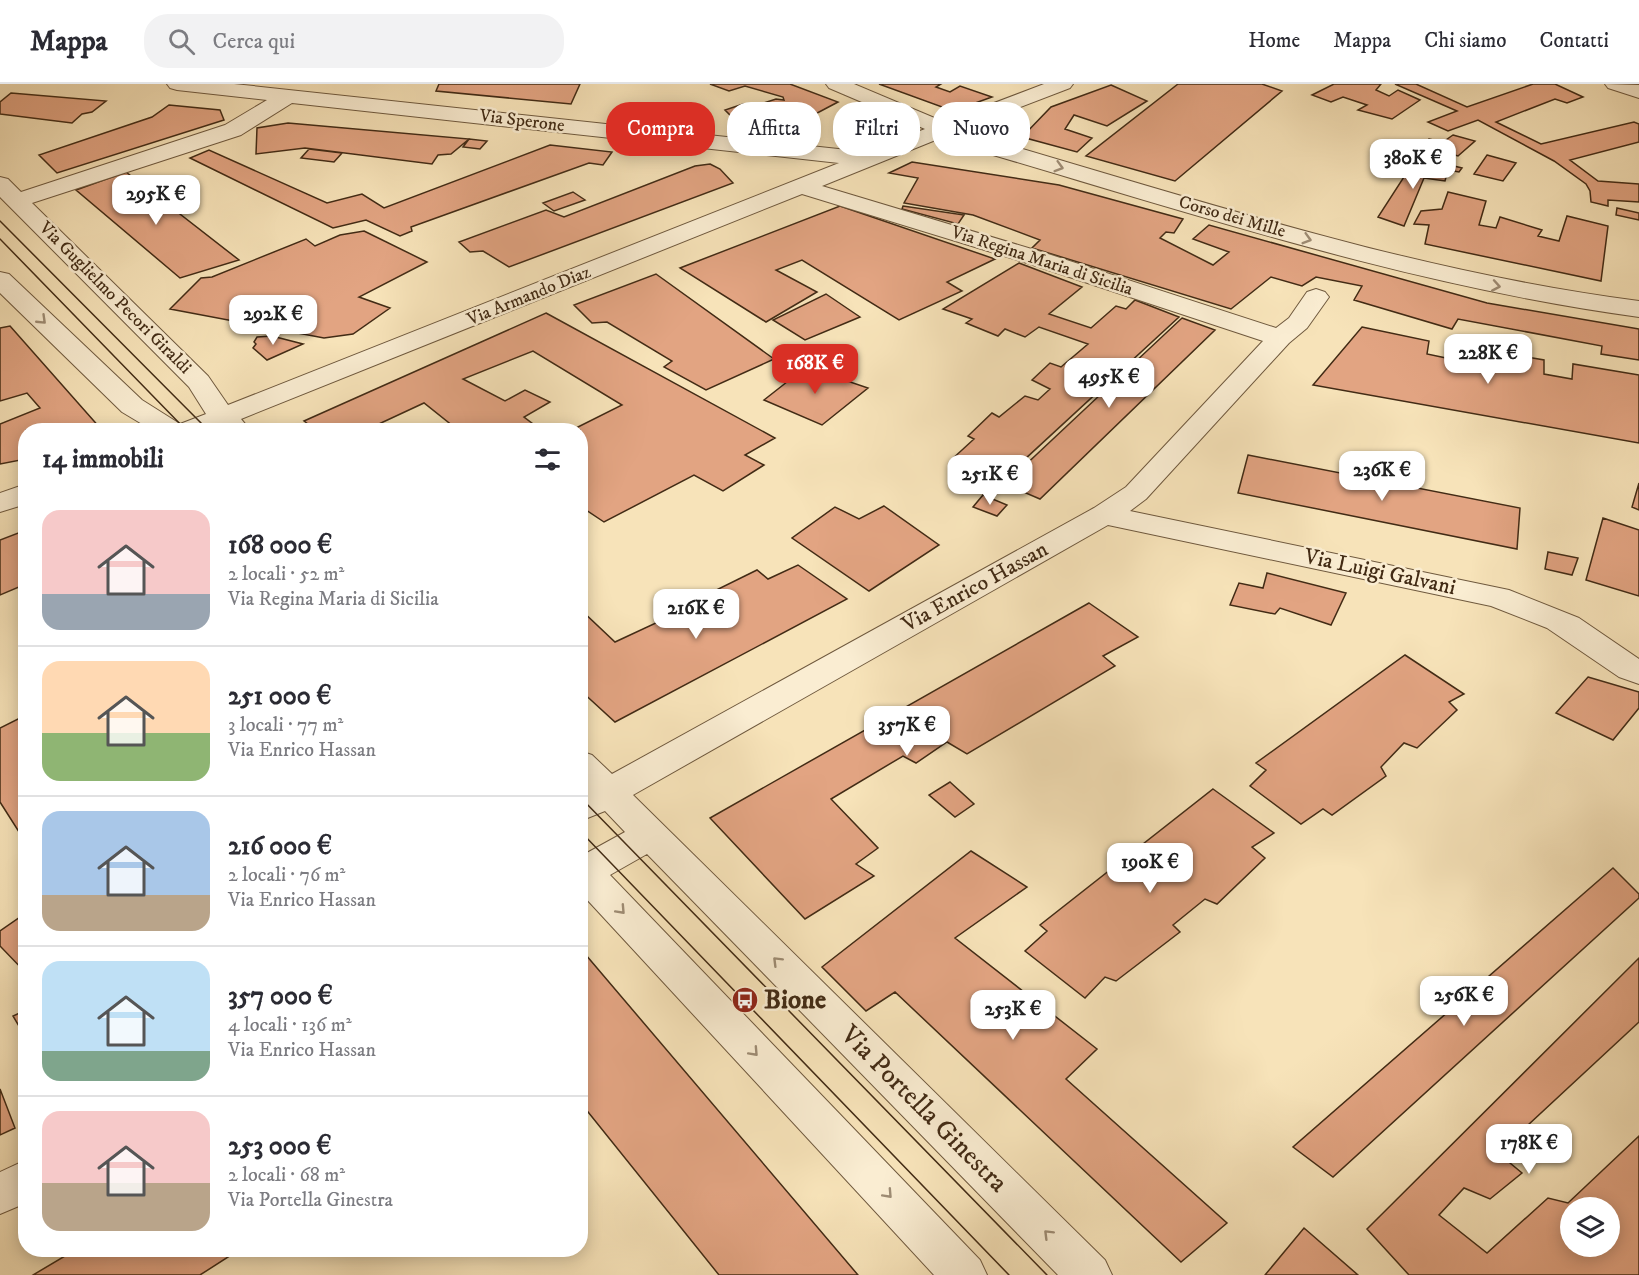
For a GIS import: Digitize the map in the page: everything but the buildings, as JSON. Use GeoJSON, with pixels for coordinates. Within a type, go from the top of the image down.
{"type":"FeatureCollection","features":[{"type":"Feature","properties":{"kind":"street","name":"Via Sperone"},"geometry":{"type":"LineString","coordinates":[[177,84],[866,160]]}},
{"type":"Feature","properties":{"kind":"street","name":"Corso dei Mille"},"geometry":{"type":"LineString","coordinates":[[836,84],[932,124]]}},
{"type":"Feature","properties":{"kind":"street","name":"Via Armando Diaz"},"geometry":{"type":"LineString","coordinates":[[1015,102],[1063,84]]}},
{"type":"Feature","properties":{"kind":"street"},"geometry":{"type":"LineString","coordinates":[[1615,84],[1639,92]]}},
{"type":"Feature","properties":{"kind":"street"},"geometry":{"type":"LineString","coordinates":[[9,192],[233,130],[288,96]]}},
{"type":"Feature","properties":{"kind":"street","name":"Via Armando Diaz"},"geometry":{"type":"LineString","coordinates":[[232,423],[932,134]]}},
{"type":"Feature","properties":{"kind":"street","name":"Corso dei Mille"},"geometry":{"type":"LineString","coordinates":[[1022,156],[1332,247],[1478,282],[1579,301],[1639,309]]}},
{"type":"Feature","properties":{"kind":"street","name":"Via Regina Maria di Sicilia"},"geometry":{"type":"LineString","coordinates":[[803,187],[1036,258],[1280,338]]}},
{"type":"Feature","properties":{"kind":"street","name":"Via Guglielmo Pecori Giraldi"},"geometry":{"type":"LineString","coordinates":[[9,192],[199,382],[229,423]]}},
{"type":"Feature","properties":{"kind":"street"},"geometry":{"type":"LineString","coordinates":[[0,279],[132,406],[159,423]]}},
{"type":"Feature","properties":{"kind":"street","name":"Via Enrico Hassan"},"geometry":{"type":"LineString","coordinates":[[595,800],[1104,515],[1136,493],[1280,338],[1298,323],[1316,297]]}},
{"type":"Feature","properties":{"kind":"street"},"geometry":{"type":"LineString","coordinates":[[0,503],[18,496]]}},
{"type":"Feature","properties":{"kind":"street","name":"Via Luigi Galvani"},"geometry":{"type":"LineString","coordinates":[[1104,515],[1498,597],[1545,614],[1576,630],[1627,668],[1639,673]]}},
{"type":"Feature","properties":{"kind":"street","name":"Via Portella Ginestra"},"geometry":{"type":"LineString","coordinates":[[588,783],[595,800],[651,834],[1089,1275]]}},
{"type":"Feature","properties":{"kind":"street"},"geometry":{"type":"LineString","coordinates":[[588,869],[651,834]]}},
{"type":"Feature","properties":{"kind":"street"},"geometry":{"type":"LineString","coordinates":[[588,878],[964,1275]]}},
{"type":"Feature","properties":{"kind":"street"},"geometry":{"type":"LineString","coordinates":[[0,1194],[18,1184]]}},
{"type":"Feature","properties":{"kind":"tram line"},"geometry":{"type":"LineString","coordinates":[[0,221],[201,423]]}},
{"type":"Feature","properties":{"kind":"tram line"},"geometry":{"type":"LineString","coordinates":[[0,239],[179,423]]}},
{"type":"Feature","properties":{"kind":"tram line"},"geometry":{"type":"LineString","coordinates":[[588,805],[1047,1275]]}},
{"type":"Feature","properties":{"kind":"tram line"},"geometry":{"type":"LineString","coordinates":[[588,839],[1009,1275]]}},
{"type":"Feature","properties":{"kind":"place","name":"Bione"},"geometry":{"type":"Point","coordinates":[745,1000]}}]}
